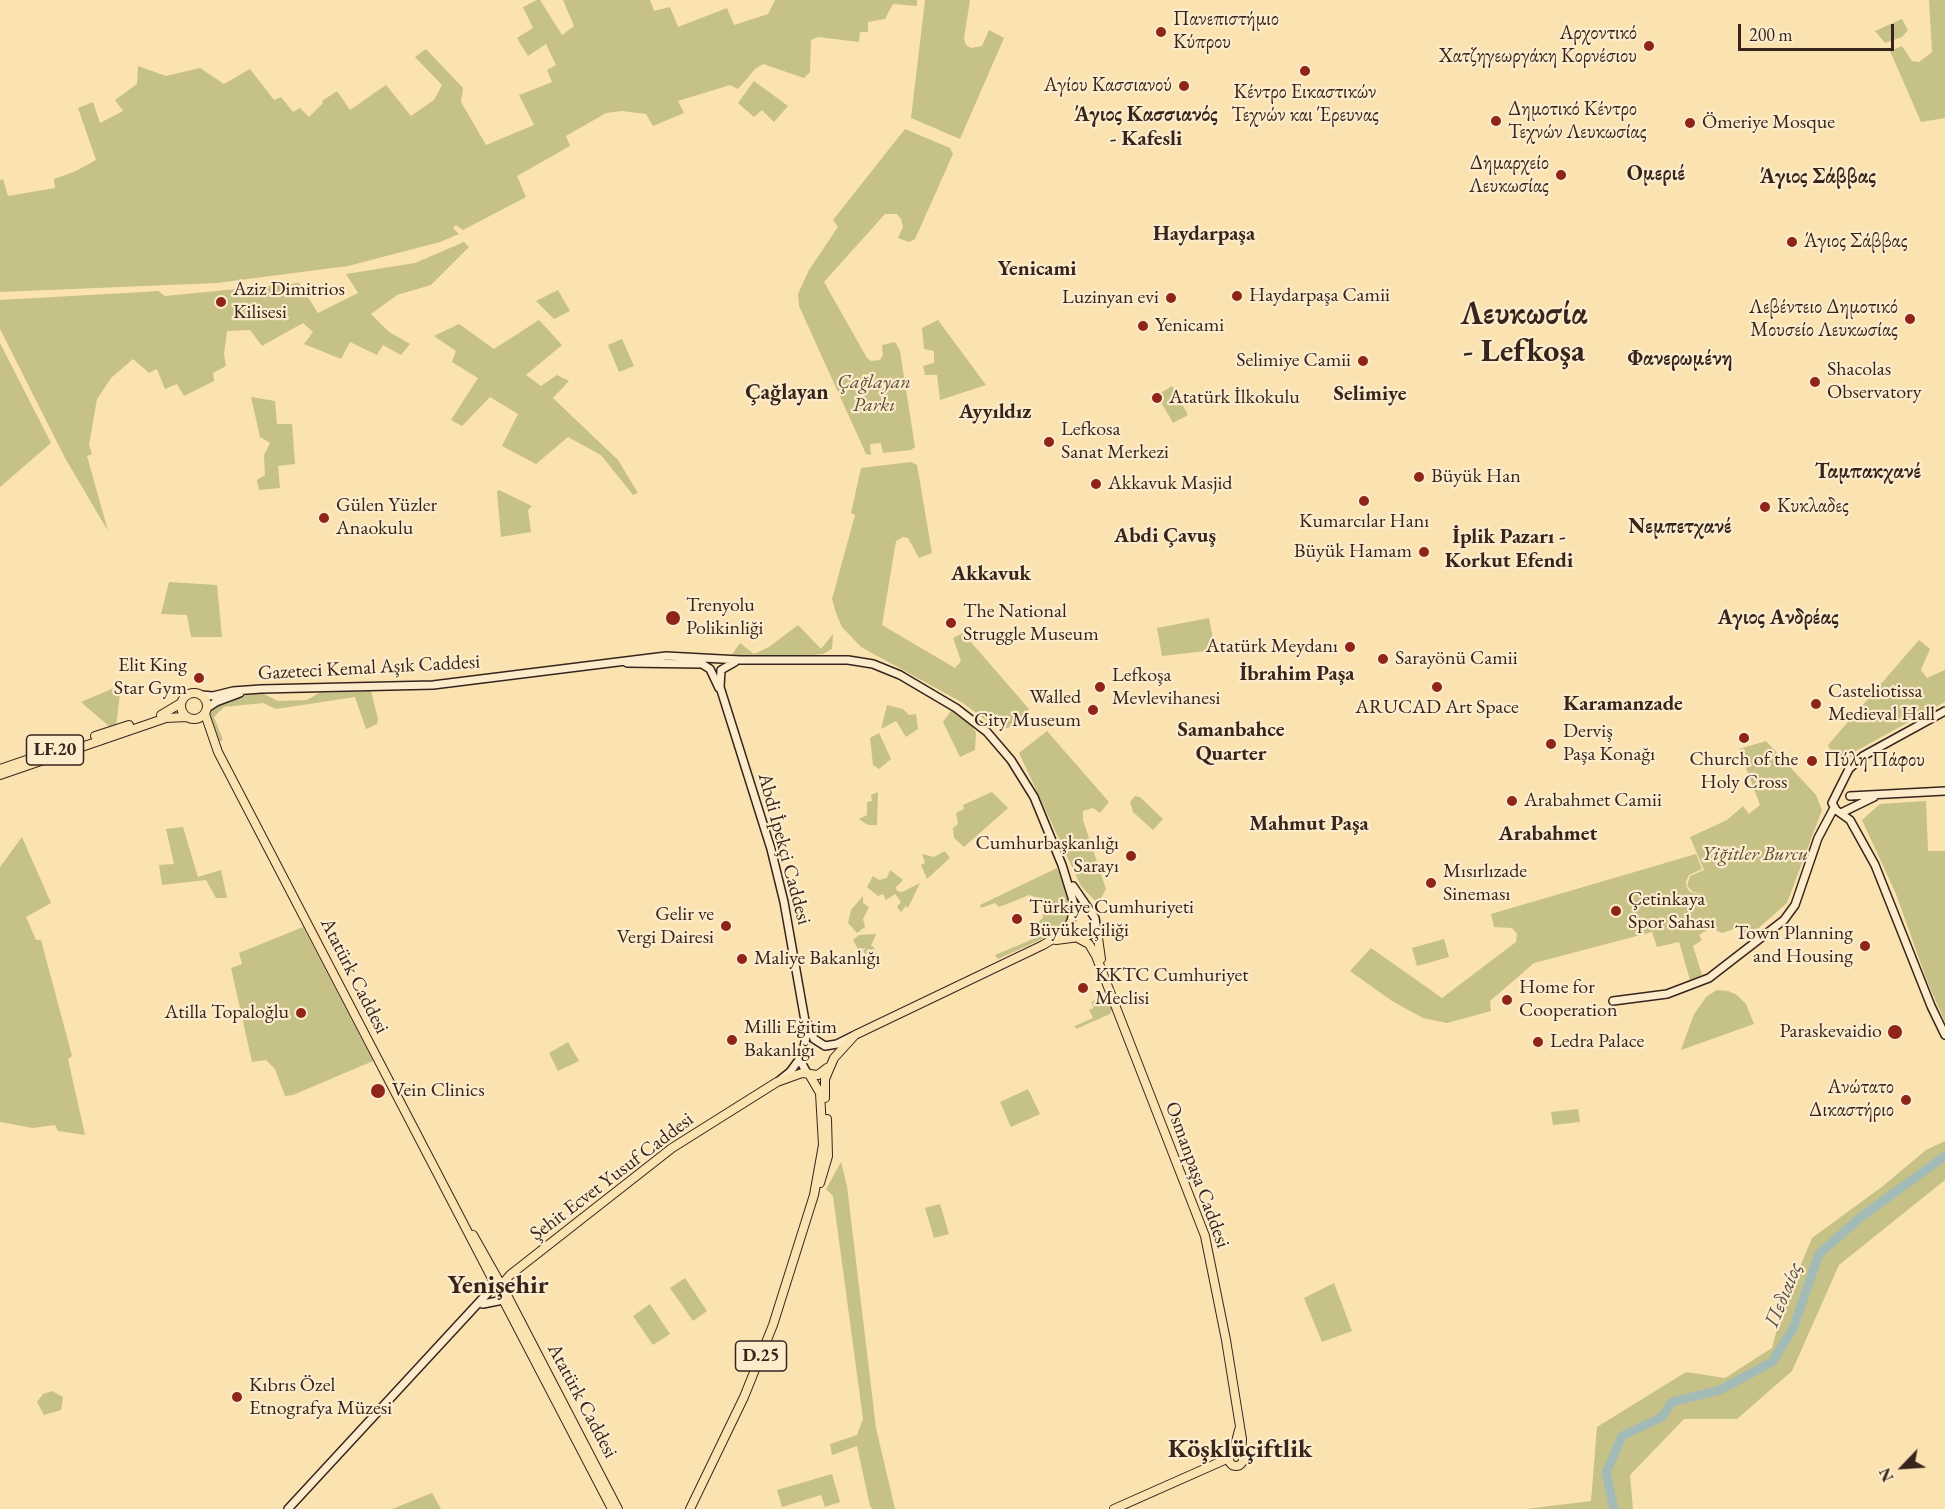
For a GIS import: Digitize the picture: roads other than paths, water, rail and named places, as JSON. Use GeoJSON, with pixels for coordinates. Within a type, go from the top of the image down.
{"type":"FeatureCollection","features":[{"type":"Feature","properties":{"kind":"main road","name":"LF.20"},"geometry":{"type":"LineString","coordinates":[[622,662],[630,659],[674,656],[740,660]]}},
{"type":"Feature","properties":{"kind":"main road","name":"Abdi İpekçi Caddesi"},"geometry":{"type":"LineString","coordinates":[[723,698],[720,681],[721,669],[740,660]]}},
{"type":"Feature","properties":{"kind":"main road","name":"D.25"},"geometry":{"type":"LineString","coordinates":[[740,660],[848,660],[873,664],[907,679],[956,708],[999,745],[1034,797],[1062,865],[1074,904],[1071,922],[1063,933],[1043,945],[855,1035],[820,1074],[808,1073]]}},
{"type":"Feature","properties":{"kind":"main road","name":"Abdi İpekçi Caddesi"},"geometry":{"type":"LineString","coordinates":[[622,662],[696,663],[705,664],[710,669],[723,698],[778,875],[807,1032],[801,1064],[808,1073]]}},
{"type":"Feature","properties":{"kind":"main road","name":"Gazeteci Kemal Aşık Caddesi"},"geometry":{"type":"LineString","coordinates":[[201,694],[213,696],[234,691],[433,685],[622,662]]}},
{"type":"Feature","properties":{"kind":"main road","name":"Gazeteci Kemal Aşık Caddesi"},"geometry":{"type":"LineString","coordinates":[[206,711],[216,702],[245,691]]}},
{"type":"Feature","properties":{"kind":"main road","name":"LF.20"},"geometry":{"type":"LineString","coordinates":[[0,769],[165,713],[181,703],[189,693],[201,694]]}},
{"type":"Feature","properties":{"kind":"main road"},"geometry":{"type":"LineString","coordinates":[[201,694],[206,701],[206,711]]}},
{"type":"Feature","properties":{"kind":"main road"},"geometry":{"type":"LineString","coordinates":[[181,703],[182,712],[189,718]]}},
{"type":"Feature","properties":{"kind":"main road","name":"LF.20"},"geometry":{"type":"LineString","coordinates":[[0,775],[166,718],[189,718],[206,711]]}},
{"type":"Feature","properties":{"kind":"main road","name":"Atatürk Caddesi"},"geometry":{"type":"LineString","coordinates":[[206,711],[217,750],[461,1217],[618,1509]]}},
{"type":"Feature","properties":{"kind":"main road"},"geometry":{"type":"LineString","coordinates":[[1945,711],[1863,756],[1849,769],[1839,793],[1833,799],[1837,810],[1850,820],[1883,882],[1922,986],[1945,1033]]}},
{"type":"Feature","properties":{"kind":"main road","name":"Atatürk Caddesi"},"geometry":{"type":"LineString","coordinates":[[189,718],[217,750]]}},
{"type":"Feature","properties":{"kind":"main road"},"geometry":{"type":"LineString","coordinates":[[1839,793],[1850,796],[1945,791]]}},
{"type":"Feature","properties":{"kind":"main road"},"geometry":{"type":"LineString","coordinates":[[1837,810],[1847,812],[1852,806],[1879,795]]}},
{"type":"Feature","properties":{"kind":"main road"},"geometry":{"type":"LineString","coordinates":[[1850,796],[1852,806]]}},
{"type":"Feature","properties":{"kind":"main road"},"geometry":{"type":"LineString","coordinates":[[1613,1001],[1667,994],[1709,978],[1779,925],[1795,904],[1826,820],[1837,810]]}},
{"type":"Feature","properties":{"kind":"main road"},"geometry":{"type":"LineString","coordinates":[[1043,945],[1097,931],[1095,918],[1079,897],[1062,865]]}},
{"type":"Feature","properties":{"kind":"main road","name":"Osmanpaşa Caddesi"},"geometry":{"type":"LineString","coordinates":[[1097,931],[1105,977]]}},
{"type":"Feature","properties":{"kind":"main road","name":"Osmanpaşa Caddesi"},"geometry":{"type":"LineString","coordinates":[[1076,937],[1091,946],[1105,977],[1205,1236],[1226,1340],[1243,1443],[1235,1455]]}},
{"type":"Feature","properties":{"kind":"main road","name":"Abdi İpekçi Caddesi"},"geometry":{"type":"LineString","coordinates":[[804,1010],[813,1035],[822,1045],[837,1044],[855,1035]]}},
{"type":"Feature","properties":{"kind":"main road","name":"Şehit Ecvet Yusuf Caddesi"},"geometry":{"type":"LineString","coordinates":[[288,1509],[480,1306],[487,1294],[672,1148],[777,1082],[790,1072],[803,1052]]}},
{"type":"Feature","properties":{"kind":"main road","name":"D.25"},"geometry":{"type":"LineString","coordinates":[[814,1196],[823,1178],[828,1156],[824,1088],[832,1062]]}},
{"type":"Feature","properties":{"kind":"main road","name":"D.25"},"geometry":{"type":"LineString","coordinates":[[690,1509],[744,1397],[773,1325],[814,1196],[823,1145],[822,1121],[820,1093],[808,1073]]}},
{"type":"Feature","properties":{"kind":"main road","name":"Şehit Ecvet Yusuf Caddesi"},"geometry":{"type":"LineString","coordinates":[[777,1082],[808,1073]]}},
{"type":"Feature","properties":{"kind":"main road"},"geometry":{"type":"LineString","coordinates":[[480,1306],[506,1299],[510,1275],[491,1272],[487,1294]]}},
{"type":"Feature","properties":{"kind":"main road"},"geometry":{"type":"LineString","coordinates":[[480,1306],[498,1286]]}},
{"type":"Feature","properties":{"kind":"main road","name":"Atatürk Caddesi"},"geometry":{"type":"LineString","coordinates":[[506,1299],[612,1509]]}},
{"type":"Feature","properties":{"kind":"main road"},"geometry":{"type":"LineString","coordinates":[[1193,1474],[1241,1464],[1235,1455]]}},
{"type":"Feature","properties":{"kind":"main road"},"geometry":{"type":"LineString","coordinates":[[1233,1466],[1235,1455]]}},
{"type":"Feature","properties":{"kind":"main road"},"geometry":{"type":"LineString","coordinates":[[1114,1509],[1235,1455]]}},
{"type":"Feature","properties":{"kind":"waterway","name":"Πεδιαίος"},"geometry":{"type":"LineString","coordinates":[[1614,1509],[1606,1473],[1622,1436],[1662,1417],[1672,1402],[1720,1390],[1772,1362],[1793,1329],[1819,1254],[1861,1217],[1945,1156]]}},
{"type":"Feature","properties":{"kind":"place","name":"Πανεπιστήμιο Κύπρου"},"geometry":{"type":"Point","coordinates":[1161,32]}},
{"type":"Feature","properties":{"kind":"place","name":"Αρχοντικό Χατζηγεωργάκη Κορνέσιου"},"geometry":{"type":"Point","coordinates":[1649,46]}},
{"type":"Feature","properties":{"kind":"place","name":"Κέντρο Εικαστικών Τεχνών και Έρευνας"},"geometry":{"type":"Point","coordinates":[1305,71]}},
{"type":"Feature","properties":{"kind":"place","name":"Αγίου Κασσιανού"},"geometry":{"type":"Point","coordinates":[1184,86]}},
{"type":"Feature","properties":{"kind":"place","name":"Δημοτικό Κέντρο Τεχνών Λευκωσίας"},"geometry":{"type":"Point","coordinates":[1496,121]}},
{"type":"Feature","properties":{"kind":"place","name":"Ömeriye Mosque"},"geometry":{"type":"Point","coordinates":[1690,123]}},
{"type":"Feature","properties":{"kind":"place","name":"Δημαρχείο Λευκωσίας"},"geometry":{"type":"Point","coordinates":[1561,175]}},
{"type":"Feature","properties":{"kind":"place","name":"Άγιος Σάββας"},"geometry":{"type":"Point","coordinates":[1792,242]}},
{"type":"Feature","properties":{"kind":"place","name":"Haydarpaşa Camii"},"geometry":{"type":"Point","coordinates":[1237,296]}},
{"type":"Feature","properties":{"kind":"place","name":"Luzinyan evi"},"geometry":{"type":"Point","coordinates":[1171,298]}},
{"type":"Feature","properties":{"kind":"place","name":"Aziz Dimitrios Kilisesi"},"geometry":{"type":"Point","coordinates":[221,302]}},
{"type":"Feature","properties":{"kind":"place","name":"Λεβέντειο Δημοτικό Μουσείο Λευκωσίας"},"geometry":{"type":"Point","coordinates":[1910,319]}},
{"type":"Feature","properties":{"kind":"place","name":"Yenicami"},"geometry":{"type":"Point","coordinates":[1143,326]}},
{"type":"Feature","properties":{"kind":"place","name":"Selimiye Camii"},"geometry":{"type":"Point","coordinates":[1363,361]}},
{"type":"Feature","properties":{"kind":"place","name":"Shacolas Observatory"},"geometry":{"type":"Point","coordinates":[1815,382]}},
{"type":"Feature","properties":{"kind":"place","name":"Atatürk İlkokulu"},"geometry":{"type":"Point","coordinates":[1157,398]}},
{"type":"Feature","properties":{"kind":"place","name":"Lefkosa Sanat Merkezi"},"geometry":{"type":"Point","coordinates":[1049,442]}},
{"type":"Feature","properties":{"kind":"place","name":"Büyük Han"},"geometry":{"type":"Point","coordinates":[1419,477]}},
{"type":"Feature","properties":{"kind":"place","name":"Akkavuk Masjid"},"geometry":{"type":"Point","coordinates":[1096,484]}},
{"type":"Feature","properties":{"kind":"place","name":"Kumarcılar Hanı"},"geometry":{"type":"Point","coordinates":[1364,501]}},
{"type":"Feature","properties":{"kind":"place","name":"Κυκλαδες"},"geometry":{"type":"Point","coordinates":[1765,507]}},
{"type":"Feature","properties":{"kind":"place","name":"Gülen Yüzler Anaokulu"},"geometry":{"type":"Point","coordinates":[324,518]}},
{"type":"Feature","properties":{"kind":"place","name":"Büyük Hamam"},"geometry":{"type":"Point","coordinates":[1424,552]}},
{"type":"Feature","properties":{"kind":"place","name":"Trenyolu Polikinliği"},"geometry":{"type":"Point","coordinates":[673,618]}},
{"type":"Feature","properties":{"kind":"place","name":"The National Struggle Museum"},"geometry":{"type":"Point","coordinates":[951,623]}},
{"type":"Feature","properties":{"kind":"place","name":"Atatürk Meydanı"},"geometry":{"type":"Point","coordinates":[1350,647]}},
{"type":"Feature","properties":{"kind":"place","name":"Sarayönü Camii"},"geometry":{"type":"Point","coordinates":[1383,659]}},
{"type":"Feature","properties":{"kind":"place","name":"Elit King Star Gym"},"geometry":{"type":"Point","coordinates":[199,678]}},
{"type":"Feature","properties":{"kind":"place","name":"Lefkoşa Mevlevihanesi"},"geometry":{"type":"Point","coordinates":[1100,687]}},
{"type":"Feature","properties":{"kind":"place","name":"ARUCAD Art Space"},"geometry":{"type":"Point","coordinates":[1437,687]}},
{"type":"Feature","properties":{"kind":"place","name":"Casteliotissa Medieval Hall"},"geometry":{"type":"Point","coordinates":[1816,704]}},
{"type":"Feature","properties":{"kind":"place","name":"Walled City Museum"},"geometry":{"type":"Point","coordinates":[1093,710]}},
{"type":"Feature","properties":{"kind":"place","name":"Church of the Holy Cross"},"geometry":{"type":"Point","coordinates":[1744,738]}},
{"type":"Feature","properties":{"kind":"place","name":"Derviş Paşa Konağı"},"geometry":{"type":"Point","coordinates":[1551,744]}},
{"type":"Feature","properties":{"kind":"place","name":"Πύλη Πάφου"},"geometry":{"type":"Point","coordinates":[1812,761]}},
{"type":"Feature","properties":{"kind":"place","name":"Arabahmet Camii"},"geometry":{"type":"Point","coordinates":[1512,801]}},
{"type":"Feature","properties":{"kind":"place","name":"Cumhurbaşkanlığı Sarayı"},"geometry":{"type":"Point","coordinates":[1131,856]}},
{"type":"Feature","properties":{"kind":"place","name":"Mısırlızade Sineması"},"geometry":{"type":"Point","coordinates":[1431,883]}},
{"type":"Feature","properties":{"kind":"place","name":"Çetinkaya Spor Sahası"},"geometry":{"type":"Point","coordinates":[1616,911]}},
{"type":"Feature","properties":{"kind":"place","name":"Türkiye Cumhuriyeti Büyükelçiliği"},"geometry":{"type":"Point","coordinates":[1017,919]}},
{"type":"Feature","properties":{"kind":"place","name":"Gelir ve Vergi Dairesi"},"geometry":{"type":"Point","coordinates":[726,926]}},
{"type":"Feature","properties":{"kind":"place","name":"Town Planning and Housing"},"geometry":{"type":"Point","coordinates":[1865,946]}},
{"type":"Feature","properties":{"kind":"place","name":"Maliye Bakanlığı"},"geometry":{"type":"Point","coordinates":[742,959]}},
{"type":"Feature","properties":{"kind":"place","name":"KKTC Cumhuriyet Meclisi"},"geometry":{"type":"Point","coordinates":[1083,988]}},
{"type":"Feature","properties":{"kind":"place","name":"Home for Cooperation"},"geometry":{"type":"Point","coordinates":[1507,1000]}},
{"type":"Feature","properties":{"kind":"place","name":"Atilla Topaloğlu"},"geometry":{"type":"Point","coordinates":[301,1013]}},
{"type":"Feature","properties":{"kind":"place","name":"Paraskevaidio"},"geometry":{"type":"Point","coordinates":[1895,1032]}},
{"type":"Feature","properties":{"kind":"place","name":"Milli Eğitim Bakanlığı"},"geometry":{"type":"Point","coordinates":[732,1040]}},
{"type":"Feature","properties":{"kind":"place","name":"Ledra Palace"},"geometry":{"type":"Point","coordinates":[1538,1042]}},
{"type":"Feature","properties":{"kind":"place","name":"Vein Clinics"},"geometry":{"type":"Point","coordinates":[378,1091]}},
{"type":"Feature","properties":{"kind":"place","name":"Ανώτατο Δικαστήριο"},"geometry":{"type":"Point","coordinates":[1906,1100]}},
{"type":"Feature","properties":{"kind":"place","name":"Kıbrıs Özel Etnografya Müzesi"},"geometry":{"type":"Point","coordinates":[237,1397]}},
{"type":"Feature","properties":{"kind":"district","name":"Άγιος Κασσιανός - Kafesli"},"geometry":{"type":"Point","coordinates":[1146,127]}},
{"type":"Feature","properties":{"kind":"district","name":"Ομεριέ"},"geometry":{"type":"Point","coordinates":[1656,174]}},
{"type":"Feature","properties":{"kind":"district","name":"Άγιος Σάββας"},"geometry":{"type":"Point","coordinates":[1818,177]}},
{"type":"Feature","properties":{"kind":"district","name":"Haydarpaşa"},"geometry":{"type":"Point","coordinates":[1204,234]}},
{"type":"Feature","properties":{"kind":"district","name":"Yenicami"},"geometry":{"type":"Point","coordinates":[1037,269]}},
{"type":"Feature","properties":{"kind":"district","name":"Λευκωσία - Lefkoşa"},"geometry":{"type":"Point","coordinates":[1524,334]}},
{"type":"Feature","properties":{"kind":"district","name":"Φανερωμένη"},"geometry":{"type":"Point","coordinates":[1680,359]}},
{"type":"Feature","properties":{"kind":"district","name":"Çağlayan"},"geometry":{"type":"Point","coordinates":[787,393]}},
{"type":"Feature","properties":{"kind":"district","name":"Selimiye"},"geometry":{"type":"Point","coordinates":[1370,394]}},
{"type":"Feature","properties":{"kind":"district","name":"Ayyıldız"},"geometry":{"type":"Point","coordinates":[995,412]}},
{"type":"Feature","properties":{"kind":"district","name":"Ταμπακχανέ"},"geometry":{"type":"Point","coordinates":[1868,472]}},
{"type":"Feature","properties":{"kind":"district","name":"Νεμπετχανέ"},"geometry":{"type":"Point","coordinates":[1680,527]}},
{"type":"Feature","properties":{"kind":"district","name":"Abdi Çavuş"},"geometry":{"type":"Point","coordinates":[1165,536]}},
{"type":"Feature","properties":{"kind":"district","name":"İplik Pazarı - Korkut Efendi"},"geometry":{"type":"Point","coordinates":[1509,549]}},
{"type":"Feature","properties":{"kind":"district","name":"Akkavuk"},"geometry":{"type":"Point","coordinates":[991,574]}},
{"type":"Feature","properties":{"kind":"district","name":"Αγιος Ανδρέας"},"geometry":{"type":"Point","coordinates":[1778,618]}},
{"type":"Feature","properties":{"kind":"district","name":"İbrahim Paşa"},"geometry":{"type":"Point","coordinates":[1297,674]}},
{"type":"Feature","properties":{"kind":"district","name":"Karamanzade"},"geometry":{"type":"Point","coordinates":[1623,704]}},
{"type":"Feature","properties":{"kind":"district","name":"Samanbahce Quarter"},"geometry":{"type":"Point","coordinates":[1231,742]}},
{"type":"Feature","properties":{"kind":"district","name":"Mahmut Paşa"},"geometry":{"type":"Point","coordinates":[1309,824]}},
{"type":"Feature","properties":{"kind":"district","name":"Arabahmet"},"geometry":{"type":"Point","coordinates":[1548,834]}},
{"type":"Feature","properties":{"kind":"district","name":"Yenişehir"},"geometry":{"type":"Point","coordinates":[498,1286]}},
{"type":"Feature","properties":{"kind":"district","name":"Köşklüçiftlik"},"geometry":{"type":"Point","coordinates":[1240,1450]}},
{"type":"Feature","properties":{"kind":"park label","name":"Çağlayan Parkı"},"geometry":{"type":"Point","coordinates":[874,394]}},
{"type":"Feature","properties":{"kind":"park label","name":"Yiğitler Burcu"},"geometry":{"type":"Point","coordinates":[1755,855]}}]}
